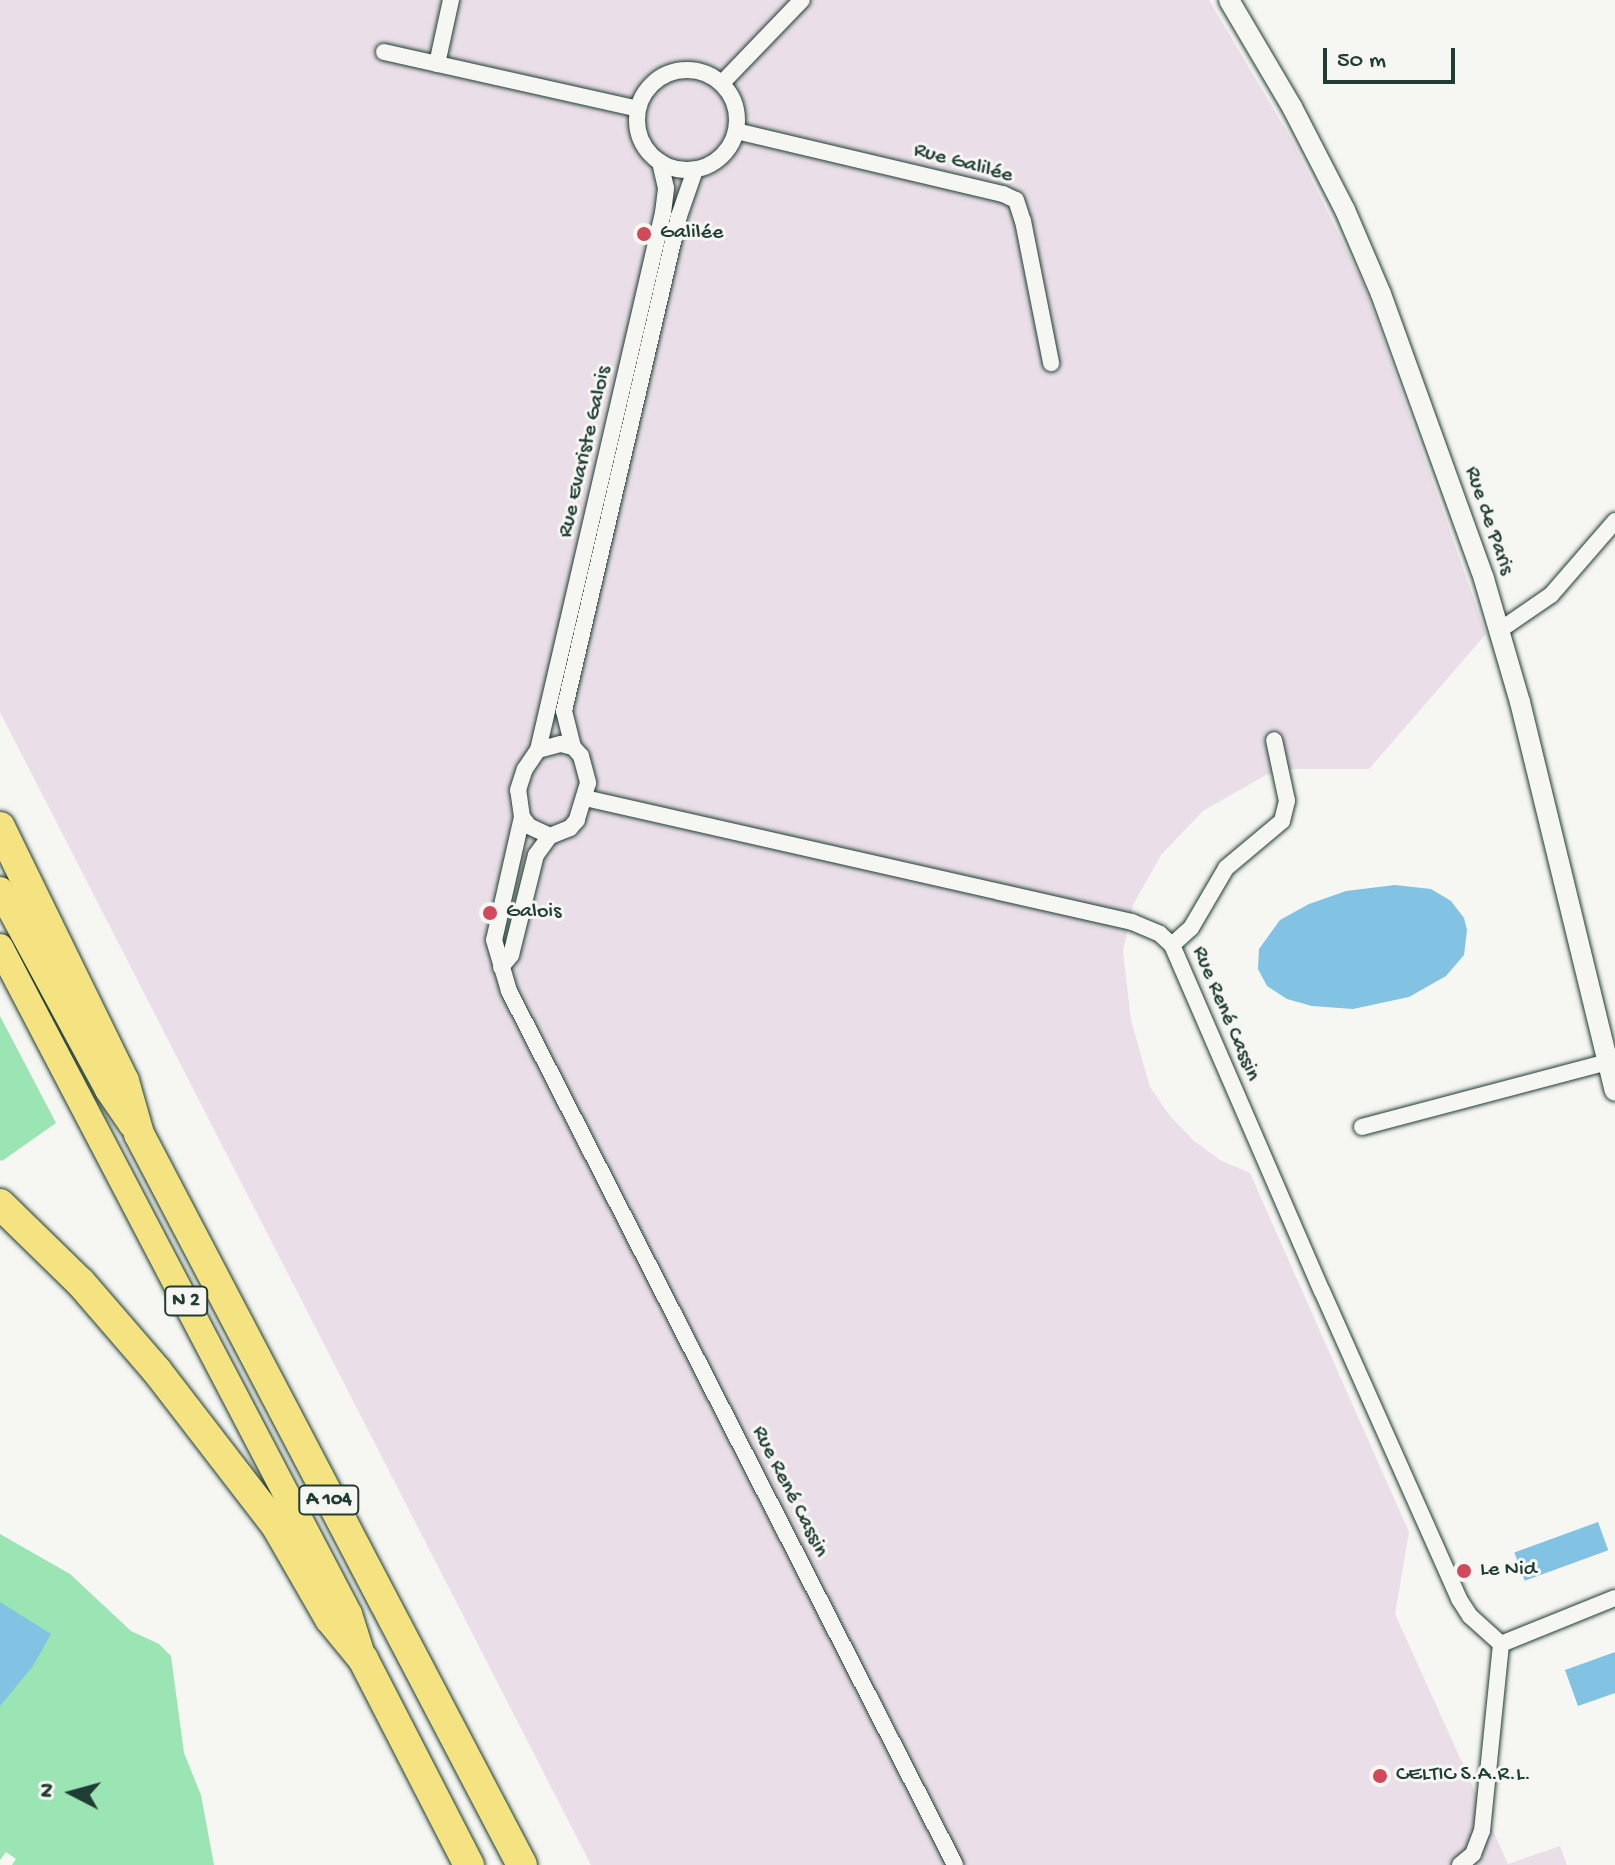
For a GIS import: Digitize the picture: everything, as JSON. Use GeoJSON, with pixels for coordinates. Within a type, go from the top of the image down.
{"type":"FeatureCollection","features":[{"type":"Feature","properties":{"kind":"highway","name":"A 104"},"geometry":{"type":"LineString","coordinates":[[0,827],[124,1081],[139,1134],[522,1865]]}},
{"type":"Feature","properties":{"kind":"highway"},"geometry":{"type":"LineString","coordinates":[[0,890],[108,1090],[139,1134]]}},
{"type":"Feature","properties":{"kind":"highway","name":"N 2"},"geometry":{"type":"LineString","coordinates":[[0,947],[342,1600],[363,1659]]}},
{"type":"Feature","properties":{"kind":"highway","name":"A 104"},"geometry":{"type":"LineString","coordinates":[[0,1204],[81,1283],[157,1371],[277,1527],[330,1619],[363,1659],[469,1865]]}},
{"type":"Feature","properties":{"kind":"street"},"geometry":{"type":"LineString","coordinates":[[437,64],[451,0]]}},
{"type":"Feature","properties":{"kind":"street"},"geometry":{"type":"LineString","coordinates":[[722,83],[802,0]]}},
{"type":"Feature","properties":{"kind":"street","name":"Rue de Paris"},"geometry":{"type":"LineString","coordinates":[[1229,0],[1332,184],[1381,294],[1500,630],[1615,1091]]}},
{"type":"Feature","properties":{"kind":"street"},"geometry":{"type":"LineString","coordinates":[[384,52],[638,109]]}},
{"type":"Feature","properties":{"kind":"street"},"geometry":{"type":"LineString","coordinates":[[695,70],[722,83],[735,105],[736,131],[722,157],[695,170],[671,168],[660,162],[641,139],[638,109],[644,95],[665,75],[695,70]]}},
{"type":"Feature","properties":{"kind":"street","name":"Rue Galilée"},"geometry":{"type":"LineString","coordinates":[[736,131],[1003,194],[1016,200],[1023,221],[1051,363]]}},
{"type":"Feature","properties":{"kind":"street","name":"Rue Evariste Galois"},"geometry":{"type":"LineString","coordinates":[[501,967],[494,940],[522,817],[518,790],[525,769],[538,750],[663,213],[666,188],[660,162]]}},
{"type":"Feature","properties":{"kind":"street","name":"Rue Evariste Galois"},"geometry":{"type":"LineString","coordinates":[[585,798],[587,769],[573,747],[564,711],[679,216],[695,170]]}},
{"type":"Feature","properties":{"kind":"street"},"geometry":{"type":"LineString","coordinates":[[1500,630],[1551,595],[1615,521]]}},
{"type":"Feature","properties":{"kind":"street"},"geometry":{"type":"LineString","coordinates":[[1172,945],[1191,928],[1226,868],[1282,821],[1287,801],[1274,740]]}},
{"type":"Feature","properties":{"kind":"street"},"geometry":{"type":"LineString","coordinates":[[538,750],[561,744],[573,747]]}},
{"type":"Feature","properties":{"kind":"street"},"geometry":{"type":"LineString","coordinates":[[501,967],[511,955],[536,855],[550,836],[570,828],[577,820],[585,798]]}},
{"type":"Feature","properties":{"kind":"street","name":"Rue René Cassin"},"geometry":{"type":"LineString","coordinates":[[585,798],[1132,922],[1160,934],[1172,945],[1210,1040],[1459,1599],[1470,1616],[1501,1644]]}},
{"type":"Feature","properties":{"kind":"street"},"geometry":{"type":"LineString","coordinates":[[522,817],[529,826],[550,836]]}},
{"type":"Feature","properties":{"kind":"street","name":"Rue René Cassin"},"geometry":{"type":"LineString","coordinates":[[501,967],[515,1003],[579,1131],[955,1865]]}},
{"type":"Feature","properties":{"kind":"street"},"geometry":{"type":"LineString","coordinates":[[1362,1127],[1608,1062]]}},
{"type":"Feature","properties":{"kind":"street"},"geometry":{"type":"LineString","coordinates":[[1460,1865],[1473,1854],[1482,1831],[1501,1644],[1615,1598]]}},
{"type":"Feature","properties":{"kind":"shaded area"},"geometry":{"type":"Polygon","coordinates":[[[0,0],[1209,0],[1292,140],[1364,285],[1486,634],[1369,769],[1292,769],[1266,775],[1203,811],[1161,855],[1133,905],[1123,951],[1131,1020],[1150,1087],[1170,1116],[1194,1141],[1220,1160],[1250,1173],[1409,1532],[1395,1614],[1508,1864],[1560,1846],[1567,1865],[591,1865],[0,712],[0,0]]]}},
{"type":"Feature","properties":{"kind":"green space"},"geometry":{"type":"Polygon","coordinates":[[[0,1016],[56,1123],[2,1161],[0,1160],[0,1016]]]}},
{"type":"Feature","properties":{"kind":"green space"},"geometry":{"type":"Polygon","coordinates":[[[0,1534],[70,1574],[131,1631],[159,1644],[171,1656],[184,1753],[201,1795],[214,1865],[12,1865],[16,1859],[6,1852],[0,1860],[0,1534]]]}},
{"type":"Feature","properties":{"kind":"water"},"geometry":{"type":"Polygon","coordinates":[[[1395,885],[1431,889],[1451,901],[1464,918],[1467,930],[1464,955],[1446,976],[1409,997],[1353,1009],[1312,1006],[1287,999],[1267,986],[1258,969],[1259,949],[1280,920],[1309,904],[1346,891],[1395,885]]]}},
{"type":"Feature","properties":{"kind":"water"},"geometry":{"type":"Polygon","coordinates":[[[1598,1522],[1608,1550],[1525,1581],[1514,1552],[1598,1522]]]}},
{"type":"Feature","properties":{"kind":"water"},"geometry":{"type":"Polygon","coordinates":[[[0,1602],[51,1634],[33,1666],[0,1706],[0,1602]]]}},
{"type":"Feature","properties":{"kind":"water"},"geometry":{"type":"Polygon","coordinates":[[[1615,1652],[1615,1693],[1578,1706],[1565,1670],[1615,1652]]]}},
{"type":"Feature","properties":{"kind":"place","name":"Galilée"},"geometry":{"type":"Point","coordinates":[644,234]}},
{"type":"Feature","properties":{"kind":"place","name":"Galois"},"geometry":{"type":"Point","coordinates":[490,913]}},
{"type":"Feature","properties":{"kind":"place","name":"Le Nid"},"geometry":{"type":"Point","coordinates":[1464,1571]}},
{"type":"Feature","properties":{"kind":"place","name":"CELTIC S.A.R.L."},"geometry":{"type":"Point","coordinates":[1380,1776]}}]}
